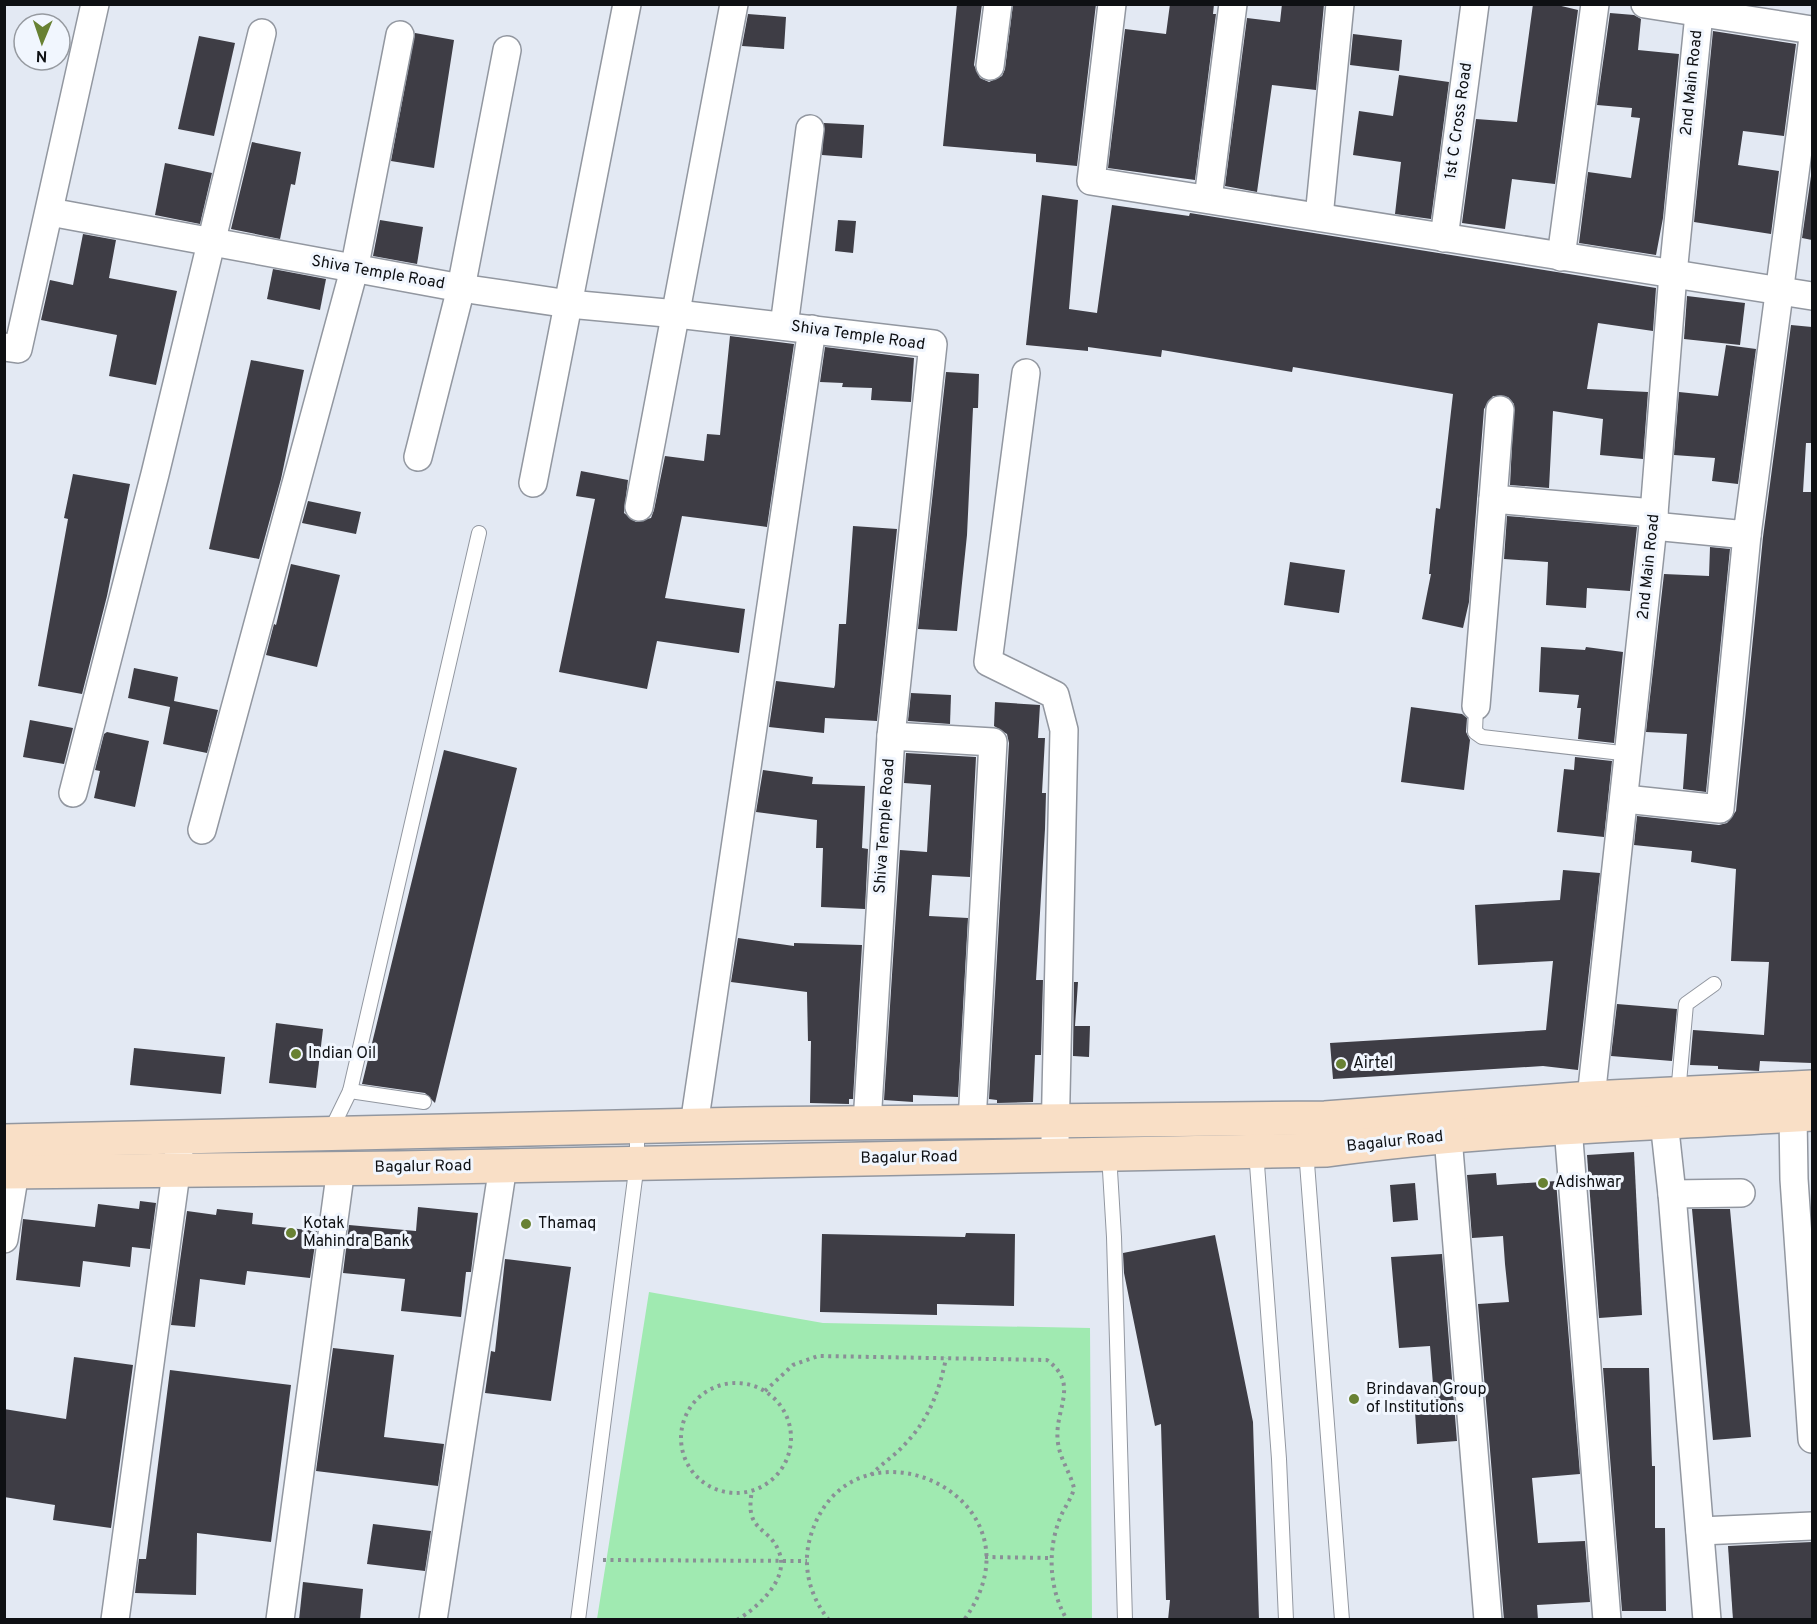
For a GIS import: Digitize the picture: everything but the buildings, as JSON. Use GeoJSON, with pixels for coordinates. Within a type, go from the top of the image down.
{"type":"FeatureCollection","features":[{"type":"Feature","properties":{"kind":"main road","name":"Bagalur Road"},"geometry":{"type":"LineString","coordinates":[[1671,1108],[1812,1087]]}},
{"type":"Feature","properties":{"kind":"main road","name":"Bagalur Road"},"geometry":{"type":"LineString","coordinates":[[10,1172],[503,1166],[1256,1151],[1306,1134],[1600,1111],[1671,1108],[1803,1115]]}},
{"type":"Feature","properties":{"kind":"main road","name":"Bagalur Road"},"geometry":{"type":"LineString","coordinates":[[4,1141],[694,1125],[1055,1121],[1306,1134],[1448,1137],[1568,1127],[1600,1111]]}},
{"type":"Feature","properties":{"kind":"street"},"geometry":{"type":"LineString","coordinates":[[4,347],[18,349],[95,4]]}},
{"type":"Feature","properties":{"kind":"street"},"geometry":{"type":"LineString","coordinates":[[533,483],[627,4]]}},
{"type":"Feature","properties":{"kind":"street"},"geometry":{"type":"LineString","coordinates":[[639,507],[734,4]]}},
{"type":"Feature","properties":{"kind":"street"},"geometry":{"type":"LineString","coordinates":[[990,66],[998,4]]}},
{"type":"Feature","properties":{"kind":"street"},"geometry":{"type":"LineString","coordinates":[[1112,4],[1091,181],[1812,296]]}},
{"type":"Feature","properties":{"kind":"street"},"geometry":{"type":"LineString","coordinates":[[1208,199],[1233,4]]}},
{"type":"Feature","properties":{"kind":"street"},"geometry":{"type":"LineString","coordinates":[[1319,217],[1340,4]]}},
{"type":"Feature","properties":{"kind":"street","name":"1st C Cross Road"},"geometry":{"type":"LineString","coordinates":[[1444,238],[1474,4]]}},
{"type":"Feature","properties":{"kind":"street"},"geometry":{"type":"LineString","coordinates":[[1561,257],[1595,4]]}},
{"type":"Feature","properties":{"kind":"street"},"geometry":{"type":"LineString","coordinates":[[1645,4],[1700,9],[1812,30]]}},
{"type":"Feature","properties":{"kind":"street","name":"2nd Main Road"},"geometry":{"type":"LineString","coordinates":[[1600,1111],[1624,799],[1654,519],[1673,274],[1700,9]]}},
{"type":"Feature","properties":{"kind":"street"},"geometry":{"type":"LineString","coordinates":[[74,794],[155,474],[262,33]]}},
{"type":"Feature","properties":{"kind":"street"},"geometry":{"type":"LineString","coordinates":[[202,830],[354,270],[400,35]]}},
{"type":"Feature","properties":{"kind":"street"},"geometry":{"type":"LineString","coordinates":[[1624,799],[1720,809],[1747,535],[1812,45]]}},
{"type":"Feature","properties":{"kind":"street"},"geometry":{"type":"LineString","coordinates":[[418,457],[461,288],[507,50]]}},
{"type":"Feature","properties":{"kind":"street"},"geometry":{"type":"LineString","coordinates":[[783,326],[810,129]]}},
{"type":"Feature","properties":{"kind":"street","name":"Shiva Temple Road"},"geometry":{"type":"LineString","coordinates":[[50,212],[461,288],[569,304],[677,314],[933,344],[891,736],[867,1123]]}},
{"type":"Feature","properties":{"kind":"street"},"geometry":{"type":"LineString","coordinates":[[694,1125],[812,330]]}},
{"type":"Feature","properties":{"kind":"street"},"geometry":{"type":"LineString","coordinates":[[1026,373],[988,662],[1055,695],[1064,730],[1055,1154]]}},
{"type":"Feature","properties":{"kind":"street"},"geometry":{"type":"LineString","coordinates":[[1476,706],[1500,410]]}},
{"type":"Feature","properties":{"kind":"street"},"geometry":{"type":"LineString","coordinates":[[1492,499],[1654,519],[1747,535]]}},
{"type":"Feature","properties":{"kind":"street"},"geometry":{"type":"LineString","coordinates":[[891,736],[993,742],[972,1122]]}},
{"type":"Feature","properties":{"kind":"street"},"geometry":{"type":"LineString","coordinates":[[1671,1108],[1672,1194],[1707,1620]]}},
{"type":"Feature","properties":{"kind":"street"},"geometry":{"type":"LineString","coordinates":[[1803,1115],[1812,1438]]}},
{"type":"Feature","properties":{"kind":"street"},"geometry":{"type":"LineString","coordinates":[[1568,1127],[1607,1620]]}},
{"type":"Feature","properties":{"kind":"street"},"geometry":{"type":"LineString","coordinates":[[115,1620],[180,1137]]}},
{"type":"Feature","properties":{"kind":"street"},"geometry":{"type":"LineString","coordinates":[[1448,1137],[1488,1620]]}},
{"type":"Feature","properties":{"kind":"street"},"geometry":{"type":"LineString","coordinates":[[433,1620],[503,1166]]}},
{"type":"Feature","properties":{"kind":"street"},"geometry":{"type":"LineString","coordinates":[[280,1620],[341,1168]]}},
{"type":"Feature","properties":{"kind":"street"},"geometry":{"type":"LineString","coordinates":[[4,1239],[10,1172]]}},
{"type":"Feature","properties":{"kind":"street"},"geometry":{"type":"LineString","coordinates":[[1672,1194],[1741,1193]]}},
{"type":"Feature","properties":{"kind":"street"},"geometry":{"type":"LineString","coordinates":[[1700,1531],[1812,1526]]}},
{"type":"Feature","properties":{"kind":"lane"},"geometry":{"type":"LineString","coordinates":[[329,1134],[350,1091],[479,533]]}},
{"type":"Feature","properties":{"kind":"lane"},"geometry":{"type":"LineString","coordinates":[[1476,706],[1475,732],[1482,736],[1630,754]]}},
{"type":"Feature","properties":{"kind":"lane"},"geometry":{"type":"LineString","coordinates":[[1671,1108],[1686,1005],[1714,984]]}},
{"type":"Feature","properties":{"kind":"lane"},"geometry":{"type":"LineString","coordinates":[[350,1091],[424,1102]]}},
{"type":"Feature","properties":{"kind":"lane"},"geometry":{"type":"LineString","coordinates":[[578,1620],[637,1162],[637,1127]]}},
{"type":"Feature","properties":{"kind":"lane"},"geometry":{"type":"LineString","coordinates":[[1306,1134],[1342,1620]]}},
{"type":"Feature","properties":{"kind":"lane"},"geometry":{"type":"LineString","coordinates":[[1256,1151],[1279,1459],[1286,1620]]}},
{"type":"Feature","properties":{"kind":"lane"},"geometry":{"type":"LineString","coordinates":[[1109,1153],[1114,1237],[1125,1620]]}},
{"type":"Feature","properties":{"kind":"path"},"geometry":{"type":"LineString","coordinates":[[765,1390],[793,1365],[818,1356],[1047,1360],[1059,1371],[1065,1388],[1057,1440],[1064,1467],[1074,1488],[1057,1526],[1051,1558],[1057,1597],[1067,1620]]}},
{"type":"Feature","properties":{"kind":"path"},"geometry":{"type":"LineString","coordinates":[[829,1620],[814,1596],[807,1562],[813,1527],[822,1511],[845,1488],[869,1476],[907,1443],[920,1427],[937,1394],[946,1358]]}},
{"type":"Feature","properties":{"kind":"path"},"geometry":{"type":"LineString","coordinates":[[739,1383],[765,1390],[777,1400],[790,1423],[790,1452],[777,1476],[752,1491],[723,1491],[696,1476],[685,1456],[681,1434],[684,1419],[691,1406],[712,1388],[739,1383]]}},
{"type":"Feature","properties":{"kind":"path"},"geometry":{"type":"LineString","coordinates":[[869,1476],[892,1472],[925,1477],[947,1488],[966,1505],[975,1518],[982,1535],[986,1557],[981,1589],[964,1620]]}},
{"type":"Feature","properties":{"kind":"path"},"geometry":{"type":"LineString","coordinates":[[737,1620],[765,1596],[779,1576],[781,1561],[775,1544],[753,1519],[750,1510],[752,1491]]}},
{"type":"Feature","properties":{"kind":"path"},"geometry":{"type":"LineString","coordinates":[[986,1557],[1051,1558]]}},
{"type":"Feature","properties":{"kind":"path"},"geometry":{"type":"LineString","coordinates":[[587,1560],[807,1562]]}},
{"type":"Feature","properties":{"kind":"green space"},"geometry":{"type":"Polygon","coordinates":[[[649,1292],[823,1323],[1090,1328],[1092,1619],[597,1619],[649,1292]]]}},
{"type":"Feature","properties":{"kind":"place","name":"Indian Oil"},"geometry":{"type":"Point","coordinates":[296,1054]}},
{"type":"Feature","properties":{"kind":"place","name":"Airtel"},"geometry":{"type":"Point","coordinates":[1341,1064]}},
{"type":"Feature","properties":{"kind":"place","name":"Adishwar"},"geometry":{"type":"Point","coordinates":[1543,1183]}},
{"type":"Feature","properties":{"kind":"place","name":"Thamaq"},"geometry":{"type":"Point","coordinates":[526,1224]}},
{"type":"Feature","properties":{"kind":"place","name":"Kotak Mahindra Bank"},"geometry":{"type":"Point","coordinates":[291,1233]}},
{"type":"Feature","properties":{"kind":"place","name":"Brindavan Group of Institutions"},"geometry":{"type":"Point","coordinates":[1354,1399]}}]}
